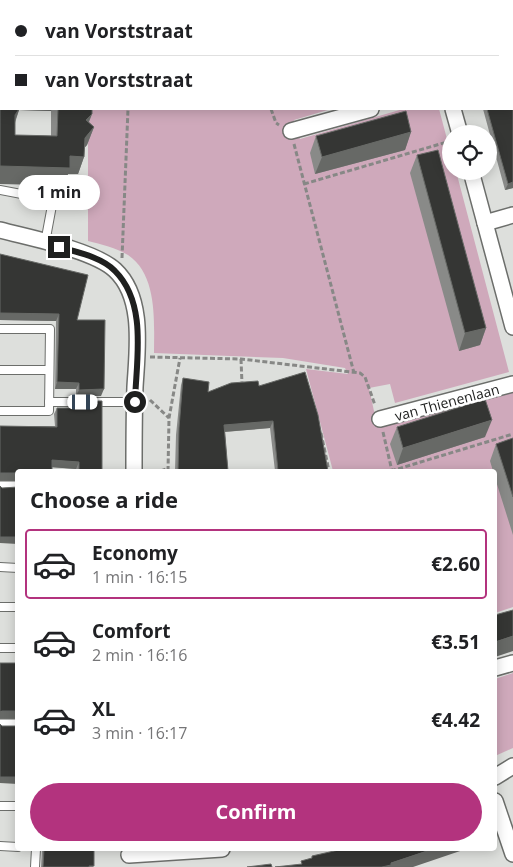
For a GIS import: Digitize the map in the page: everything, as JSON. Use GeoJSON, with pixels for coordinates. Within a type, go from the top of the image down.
{"type":"FeatureCollection","features":[{"type":"Feature","properties":{"kind":"street"},"geometry":{"type":"LineString","coordinates":[[291,131],[367,110]]}},
{"type":"Feature","properties":{"kind":"street"},"geometry":{"type":"LineString","coordinates":[[454,110],[458,125]]}},
{"type":"Feature","properties":{"kind":"street"},"geometry":{"type":"LineString","coordinates":[[473,180],[513,327]]}},
{"type":"Feature","properties":{"kind":"street"},"geometry":{"type":"LineString","coordinates":[[485,223],[513,215]]}},
{"type":"Feature","properties":{"kind":"street"},"geometry":{"type":"LineString","coordinates":[[0,230],[85,254],[115,270],[130,293],[136,322],[138,357],[135,394],[134,469]]}},
{"type":"Feature","properties":{"kind":"street","name":"van Thienenlaan"},"geometry":{"type":"LineString","coordinates":[[380,419],[513,384]]}},
{"type":"Feature","properties":{"kind":"street"},"geometry":{"type":"LineString","coordinates":[[0,487],[15,488]]}},
{"type":"Feature","properties":{"kind":"street"},"geometry":{"type":"LineString","coordinates":[[497,667],[513,662]]}},
{"type":"Feature","properties":{"kind":"street"},"geometry":{"type":"LineString","coordinates":[[0,725],[15,725]]}},
{"type":"Feature","properties":{"kind":"street"},"geometry":{"type":"LineString","coordinates":[[497,776],[513,766]]}},
{"type":"Feature","properties":{"kind":"street"},"geometry":{"type":"LineString","coordinates":[[497,806],[513,854]]}},
{"type":"Feature","properties":{"kind":"street"},"geometry":{"type":"LineString","coordinates":[[128,857],[198,851]]}},
{"type":"Feature","properties":{"kind":"lane"},"geometry":{"type":"LineString","coordinates":[[0,190],[53,200],[45,243]]}},
{"type":"Feature","properties":{"kind":"lane"},"geometry":{"type":"LineString","coordinates":[[0,329],[50,329],[49,411],[0,411]]}},
{"type":"Feature","properties":{"kind":"lane"},"geometry":{"type":"LineString","coordinates":[[0,370],[49,370]]}},
{"type":"Feature","properties":{"kind":"lane"},"geometry":{"type":"LineString","coordinates":[[49,402],[135,394]]}},
{"type":"Feature","properties":{"kind":"lane"},"geometry":{"type":"LineString","coordinates":[[0,567],[15,568]]}},
{"type":"Feature","properties":{"kind":"lane"},"geometry":{"type":"LineString","coordinates":[[0,607],[15,607]]}},
{"type":"Feature","properties":{"kind":"lane"},"geometry":{"type":"LineString","coordinates":[[0,648],[15,648]]}},
{"type":"Feature","properties":{"kind":"lane"},"geometry":{"type":"LineString","coordinates":[[0,806],[15,806]]}},
{"type":"Feature","properties":{"kind":"lane"},"geometry":{"type":"LineString","coordinates":[[0,846],[15,847]]}},
{"type":"Feature","properties":{"kind":"lane"},"geometry":{"type":"LineString","coordinates":[[35,867],[36,851]]}},
{"type":"Feature","properties":{"kind":"path"},"geometry":{"type":"LineString","coordinates":[[121,279],[128,110]]}},
{"type":"Feature","properties":{"kind":"path"},"geometry":{"type":"LineString","coordinates":[[271,110],[276,123],[291,131],[354,373]]}},
{"type":"Feature","properties":{"kind":"path"},"geometry":{"type":"LineString","coordinates":[[304,184],[442,144]]}},
{"type":"Feature","properties":{"kind":"path"},"geometry":{"type":"LineString","coordinates":[[138,357],[240,359],[360,373],[365,377],[380,419],[391,469]]}},
{"type":"Feature","properties":{"kind":"path"},"geometry":{"type":"LineString","coordinates":[[168,469],[169,418],[180,358]]}},
{"type":"Feature","properties":{"kind":"path"},"geometry":{"type":"LineString","coordinates":[[240,359],[242,384]]}},
{"type":"Feature","properties":{"kind":"path"},"geometry":{"type":"LineString","coordinates":[[302,365],[305,374]]}},
{"type":"Feature","properties":{"kind":"path"},"geometry":{"type":"LineString","coordinates":[[135,394],[169,418]]}},
{"type":"Feature","properties":{"kind":"path"},"geometry":{"type":"LineString","coordinates":[[320,428],[329,469]]}},
{"type":"Feature","properties":{"kind":"path"},"geometry":{"type":"LineString","coordinates":[[398,469],[513,434]]}},
{"type":"Feature","properties":{"kind":"shaded area"},"geometry":{"type":"Polygon","coordinates":[[[88,110],[328,110],[294,120],[300,139],[400,110],[439,110],[443,125],[442,180],[458,180],[509,372],[395,403],[390,384],[369,388],[377,425],[513,389],[513,607],[497,612],[497,469],[332,469],[306,369],[348,374],[345,368],[283,358],[154,353],[154,314],[145,275],[138,264],[128,255],[88,241],[88,110]]]}},
{"type":"Feature","properties":{"kind":"shaded area"},"geometry":{"type":"Polygon","coordinates":[[[513,673],[513,748],[497,755],[497,678],[513,673]]]}},
{"type":"Feature","properties":{"kind":"building"},"geometry":{"type":"Polygon","coordinates":[[[0,110],[18,110],[15,115],[15,135],[57,136],[58,110],[92,110],[92,114],[86,120],[94,127],[85,138],[84,157],[70,156],[70,168],[0,166],[0,110]]]}},
{"type":"Feature","properties":{"kind":"building"},"geometry":{"type":"Polygon","coordinates":[[[487,110],[513,110],[513,182],[508,184],[497,145],[497,125],[491,125],[487,110]]]}},
{"type":"Feature","properties":{"kind":"building"},"geometry":{"type":"Polygon","coordinates":[[[406,111],[411,132],[322,157],[316,136],[406,111]]]}},
{"type":"Feature","properties":{"kind":"building"},"geometry":{"type":"Polygon","coordinates":[[[438,150],[442,165],[442,180],[446,180],[486,328],[465,333],[417,155],[438,150]]]}},
{"type":"Feature","properties":{"kind":"building"},"geometry":{"type":"Polygon","coordinates":[[[0,254],[88,275],[77,320],[105,320],[104,389],[79,390],[79,383],[57,382],[59,314],[0,313],[0,254]]]}},
{"type":"Feature","properties":{"kind":"building"},"geometry":{"type":"Polygon","coordinates":[[[305,372],[318,415],[328,469],[278,469],[273,421],[224,425],[228,469],[178,469],[183,378],[209,382],[208,392],[231,383],[258,381],[259,386],[305,372]]]}},
{"type":"Feature","properties":{"kind":"building"},"geometry":{"type":"Polygon","coordinates":[[[485,399],[492,420],[403,448],[397,427],[485,399]]]}},
{"type":"Feature","properties":{"kind":"building"},"geometry":{"type":"Polygon","coordinates":[[[79,401],[102,401],[102,469],[79,469],[79,462],[52,460],[52,469],[15,469],[15,473],[0,473],[0,426],[57,427],[57,408],[79,408],[79,401]]]}},
{"type":"Feature","properties":{"kind":"building"},"geometry":{"type":"Polygon","coordinates":[[[513,438],[513,497],[496,444],[513,438]]]}},
{"type":"Feature","properties":{"kind":"building"},"geometry":{"type":"Polygon","coordinates":[[[0,486],[2,488],[15,487],[15,537],[0,537],[0,486]]]}},
{"type":"Feature","properties":{"kind":"building"},"geometry":{"type":"Polygon","coordinates":[[[513,610],[513,636],[497,641],[497,614],[513,610]]]}},
{"type":"Feature","properties":{"kind":"building"},"geometry":{"type":"Polygon","coordinates":[[[0,663],[15,663],[15,711],[0,712],[0,663]]]}},
{"type":"Feature","properties":{"kind":"building"},"geometry":{"type":"Polygon","coordinates":[[[0,724],[2,726],[15,726],[15,777],[0,777],[0,724]]]}},
{"type":"Feature","properties":{"kind":"building"},"geometry":{"type":"Polygon","coordinates":[[[44,851],[94,851],[94,866],[43,867],[44,851]]]}},
{"type":"Feature","properties":{"kind":"building"},"geometry":{"type":"Polygon","coordinates":[[[334,851],[427,851],[382,867],[275,867],[302,864],[301,861],[312,858],[312,856],[334,851]]]}},
{"type":"Feature","properties":{"kind":"building"},"geometry":{"type":"Polygon","coordinates":[[[271,864],[272,867],[247,867],[271,864]]]}},
{"type":"Feature","properties":{"kind":"route"},"geometry":{"type":"LineString","coordinates":[[59,247],[85,254],[115,270],[130,293],[136,322],[138,357],[135,402]]}}]}
